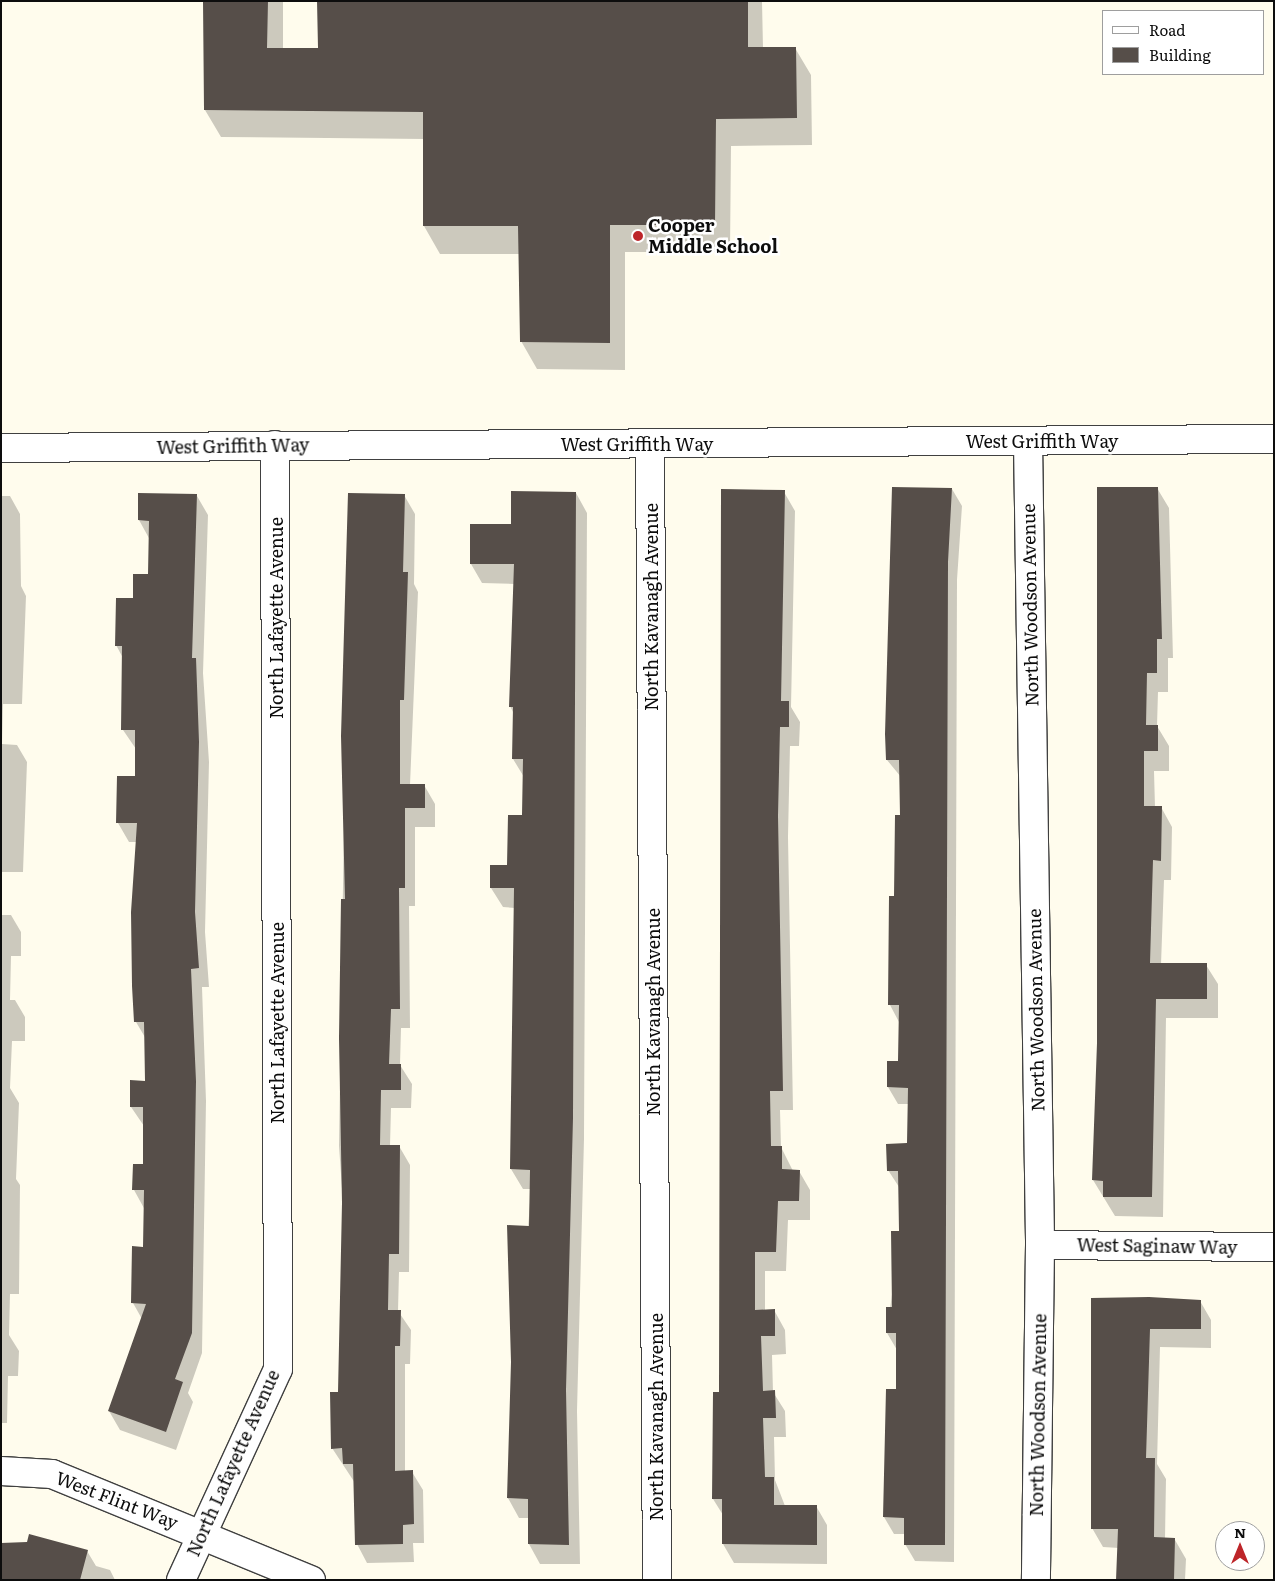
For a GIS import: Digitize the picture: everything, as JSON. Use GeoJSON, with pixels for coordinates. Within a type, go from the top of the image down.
{"type":"FeatureCollection","features":[{"type":"Feature","properties":{"kind":"street","name":"West Griffith Way"},"geometry":{"type":"LineString","coordinates":[[1,448],[1274,439]]}},
{"type":"Feature","properties":{"kind":"street","name":"North Woodson Avenue"},"geometry":{"type":"LineString","coordinates":[[1028,441],[1040,1245],[1036,1580]]}},
{"type":"Feature","properties":{"kind":"street","name":"North Kavanagh Avenue"},"geometry":{"type":"LineString","coordinates":[[650,444],[656,1580]]}},
{"type":"Feature","properties":{"kind":"street","name":"North Lafayette Avenue"},"geometry":{"type":"LineString","coordinates":[[181,1580],[278,1369],[276,445]]}},
{"type":"Feature","properties":{"kind":"street","name":"West Saginaw Way"},"geometry":{"type":"LineString","coordinates":[[1040,1245],[1274,1247]]}},
{"type":"Feature","properties":{"kind":"street","name":"West Flint Way"},"geometry":{"type":"LineString","coordinates":[[1,1471],[52,1474],[203,1533],[311,1580]]}},
{"type":"Feature","properties":{"kind":"building"},"geometry":{"type":"Polygon","coordinates":[[[203,1],[268,1],[267,48],[318,48],[317,1],[748,1],[748,47],[796,47],[797,118],[716,119],[715,225],[610,225],[610,343],[520,342],[518,226],[423,226],[423,112],[204,110],[203,1]]]}},
{"type":"Feature","properties":{"kind":"building"},"geometry":{"type":"Polygon","coordinates":[[[892,487],[952,488],[948,562],[945,1545],[904,1545],[904,1518],[883,1517],[886,1389],[896,1389],[896,1333],[886,1333],[886,1307],[892,1307],[891,1231],[899,1231],[898,1171],[887,1171],[886,1144],[907,1143],[908,1088],[887,1087],[887,1061],[898,1061],[899,1005],[888,1005],[889,896],[894,896],[895,815],[900,815],[899,760],[886,760],[885,734],[892,487]]]}},
{"type":"Feature","properties":{"kind":"building"},"geometry":{"type":"Polygon","coordinates":[[[1097,487],[1158,487],[1162,639],[1157,639],[1157,673],[1147,673],[1146,725],[1158,725],[1158,751],[1144,751],[1144,806],[1162,806],[1161,861],[1153,860],[1150,963],[1207,963],[1207,999],[1156,999],[1152,1197],[1103,1197],[1103,1181],[1092,1180],[1097,1043],[1097,487]]]}},
{"type":"Feature","properties":{"kind":"building"},"geometry":{"type":"Polygon","coordinates":[[[721,489],[785,490],[781,701],[789,701],[789,727],[780,727],[778,816],[783,1091],[770,1091],[771,1146],[782,1146],[782,1169],[800,1170],[799,1201],[778,1201],[776,1252],[755,1252],[755,1310],[775,1309],[775,1336],[761,1336],[763,1391],[775,1390],[776,1418],[763,1418],[765,1477],[774,1477],[774,1505],[817,1505],[817,1545],[722,1544],[722,1499],[712,1499],[713,1392],[719,1392],[721,489]]]}},
{"type":"Feature","properties":{"kind":"building"},"geometry":{"type":"Polygon","coordinates":[[[511,491],[576,492],[573,1118],[566,1390],[569,1545],[528,1544],[528,1499],[507,1498],[511,1362],[507,1225],[529,1226],[530,1170],[510,1169],[514,888],[490,888],[490,865],[507,865],[508,815],[522,815],[523,759],[512,759],[513,707],[509,707],[514,564],[470,564],[470,524],[511,524],[511,491]]]}},
{"type":"Feature","properties":{"kind":"building"},"geometry":{"type":"Polygon","coordinates":[[[138,493],[197,494],[192,658],[196,658],[199,742],[195,912],[199,968],[191,969],[196,1081],[192,1333],[175,1379],[183,1382],[166,1432],[108,1411],[146,1304],[131,1303],[132,1246],[143,1247],[144,1190],[132,1190],[133,1164],[143,1164],[143,1107],[130,1107],[130,1080],[145,1081],[144,1022],[134,1022],[132,986],[131,912],[137,823],[116,823],[117,776],[135,776],[135,730],[121,730],[122,646],[115,646],[116,598],[133,598],[133,574],[148,574],[149,521],[138,520],[138,493]]]}},
{"type":"Feature","properties":{"kind":"building"},"geometry":{"type":"Polygon","coordinates":[[[348,493],[405,494],[403,572],[408,572],[404,700],[400,700],[400,784],[425,784],[425,808],[405,808],[405,888],[399,888],[400,1009],[391,1009],[389,1064],[401,1064],[401,1090],[381,1090],[380,1145],[400,1145],[399,1254],[389,1254],[388,1310],[401,1310],[400,1346],[395,1346],[395,1471],[413,1470],[414,1524],[403,1525],[403,1544],[355,1545],[353,1464],[343,1464],[342,1448],[331,1449],[330,1392],[338,1392],[342,1203],[339,1038],[341,899],[345,899],[341,736],[348,493]]]}},
{"type":"Feature","properties":{"kind":"building"},"geometry":{"type":"Polygon","coordinates":[[[1149,1297],[1201,1300],[1201,1329],[1150,1329],[1146,1458],[1155,1458],[1154,1537],[1175,1538],[1174,1580],[1116,1580],[1118,1529],[1091,1529],[1091,1298],[1149,1297]]]}},
{"type":"Feature","properties":{"kind":"building"},"geometry":{"type":"Polygon","coordinates":[[[29,1534],[88,1550],[80,1580],[1,1580],[1,1543],[27,1542],[29,1534]]]}},
{"type":"Feature","properties":{"kind":"place","name":"Cooper Middle School"},"geometry":{"type":"Point","coordinates":[638,236]}}]}
